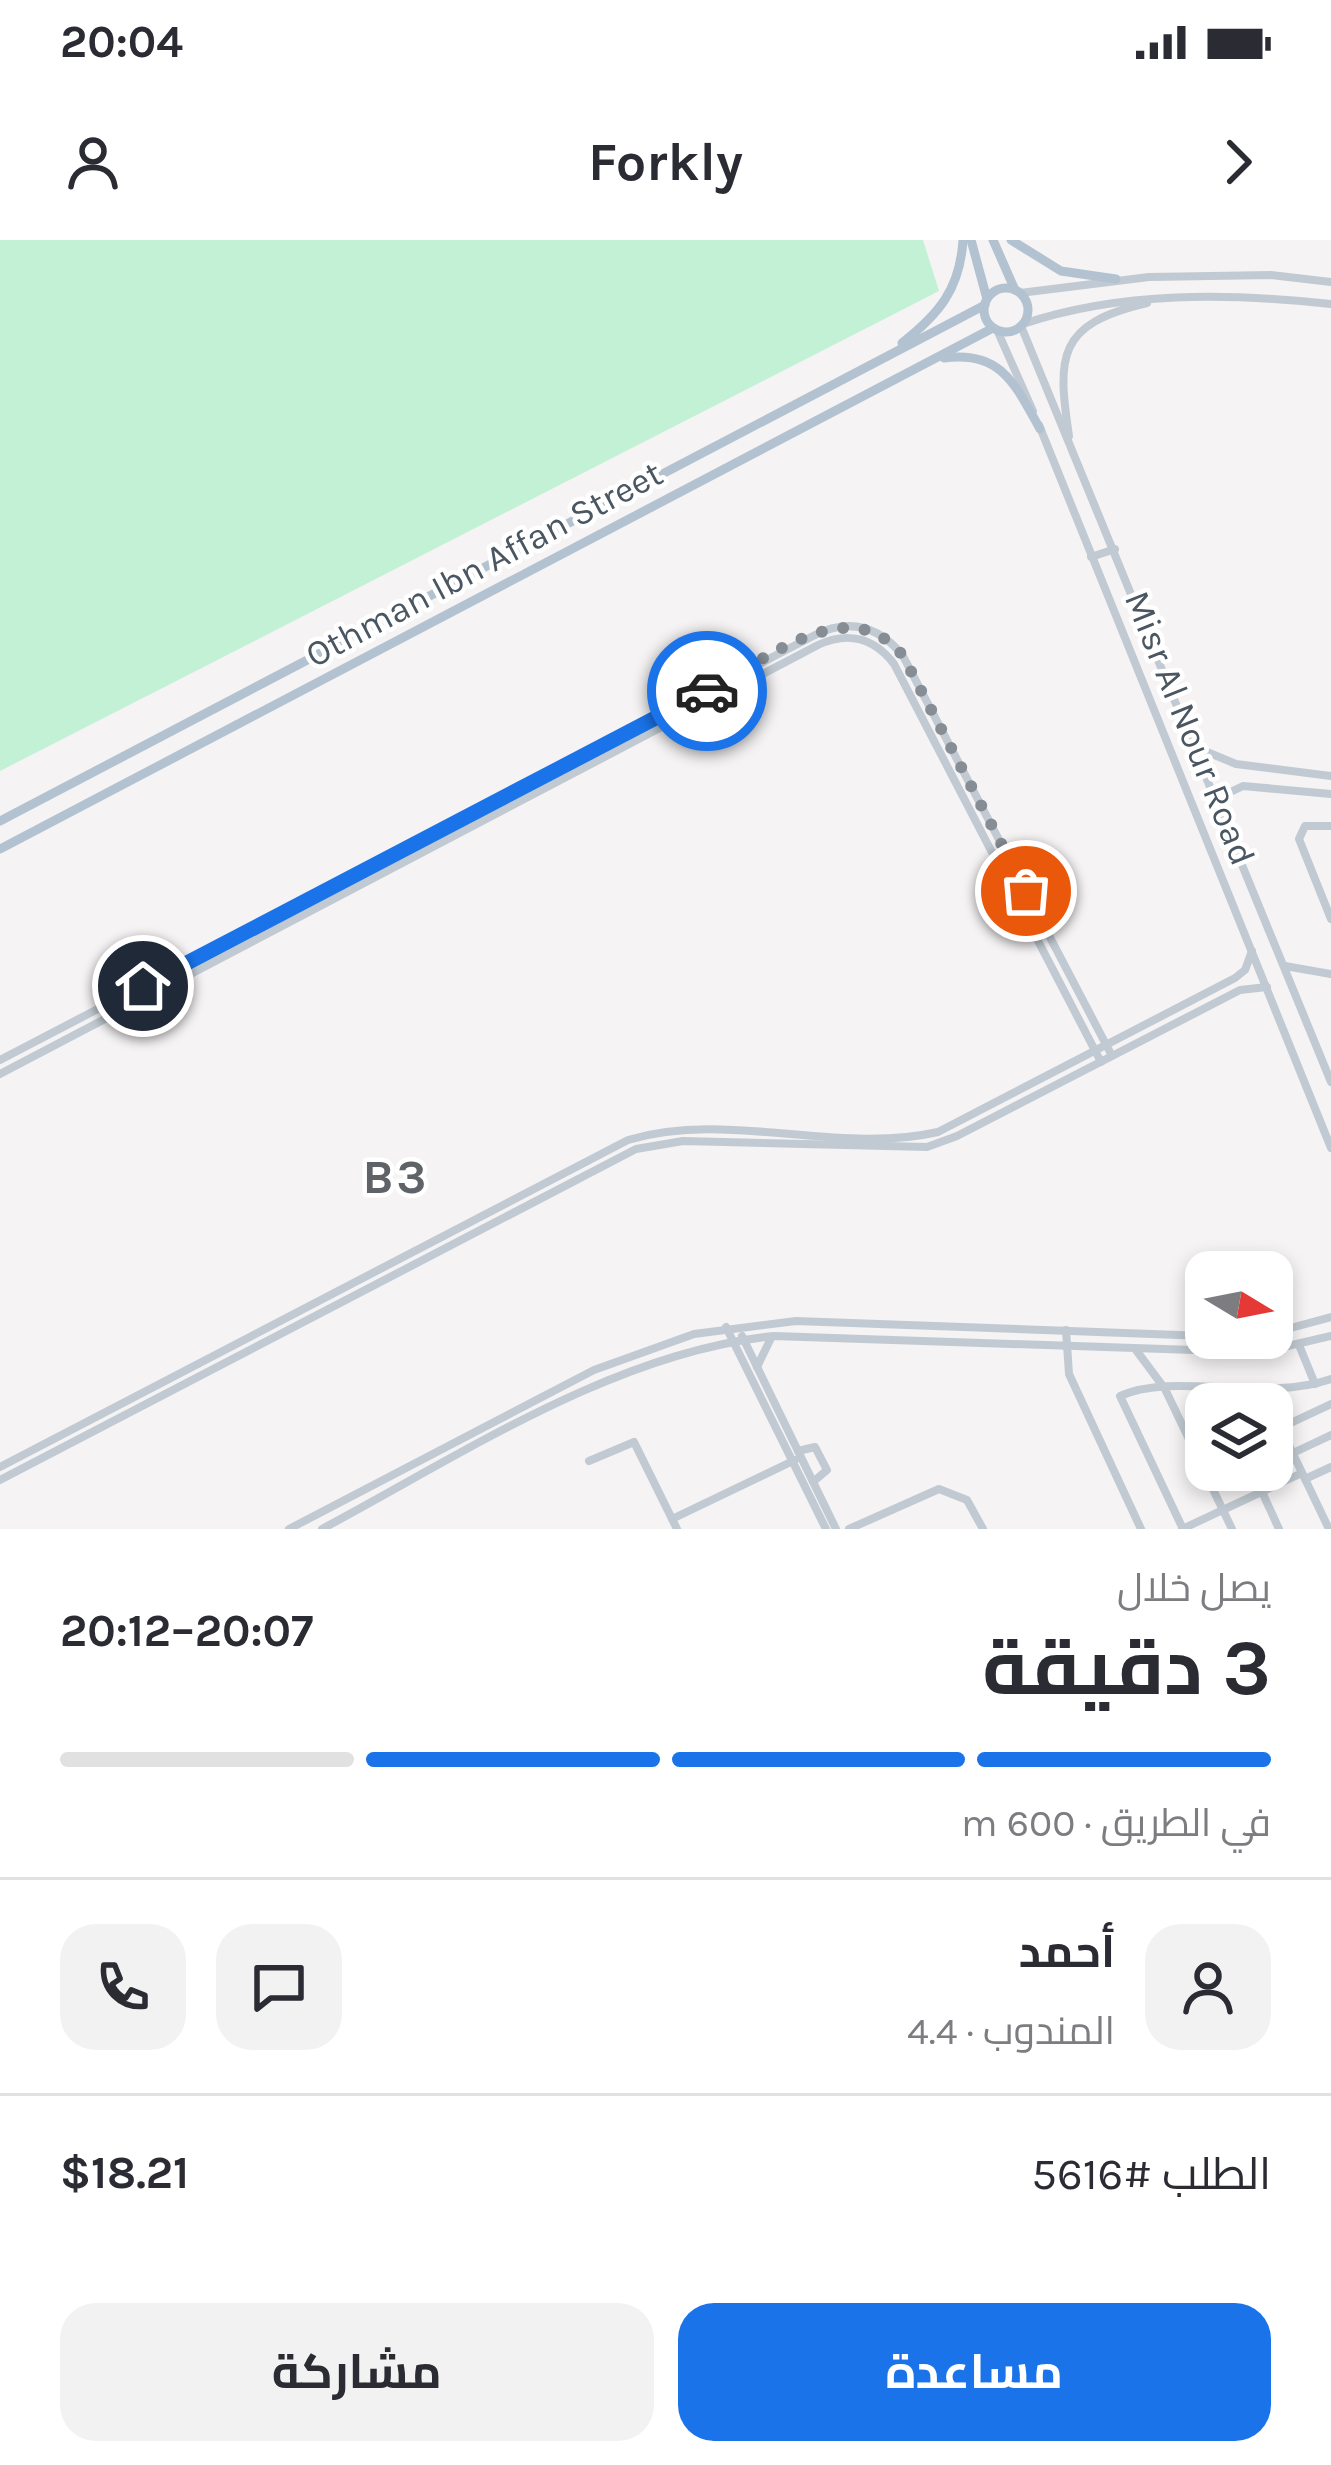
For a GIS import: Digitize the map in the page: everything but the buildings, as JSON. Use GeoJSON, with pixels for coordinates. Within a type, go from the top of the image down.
{"type":"FeatureCollection","features":[{"type":"Feature","properties":{"kind":"main road"},"geometry":{"type":"LineString","coordinates":[[967,240],[995,329],[1022,325],[1028,305],[993,240]]}},
{"type":"Feature","properties":{"kind":"main road"},"geometry":{"type":"LineString","coordinates":[[886,356],[947,302],[967,240]]}},
{"type":"Feature","properties":{"kind":"main road"},"geometry":{"type":"LineString","coordinates":[[1011,240],[1060,271],[1116,279]]}},
{"type":"Feature","properties":{"kind":"main road"},"geometry":{"type":"LineString","coordinates":[[986,302],[1002,288],[1018,292]]}},
{"type":"Feature","properties":{"kind":"main road","name":"Othman Ibn Affan Street"},"geometry":{"type":"LineString","coordinates":[[0,821],[986,302]]}},
{"type":"Feature","properties":{"kind":"main road","name":"Othman Ibn Affan Street"},"geometry":{"type":"LineString","coordinates":[[0,849],[995,329]]}},
{"type":"Feature","properties":{"kind":"main road"},"geometry":{"type":"LineString","coordinates":[[932,359],[967,355],[995,362],[1010,375],[1040,429]]}},
{"type":"Feature","properties":{"kind":"main road"},"geometry":{"type":"LineString","coordinates":[[121,758],[132,779]]}},
{"type":"Feature","properties":{"kind":"street"},"geometry":{"type":"LineString","coordinates":[[1018,292],[1116,279],[1271,275],[1331,282]]}},
{"type":"Feature","properties":{"kind":"street"},"geometry":{"type":"LineString","coordinates":[[1022,325],[1084,307],[1161,299],[1271,298],[1331,304]]}},
{"type":"Feature","properties":{"kind":"street"},"geometry":{"type":"LineString","coordinates":[[1070,449],[1059,391],[1077,339],[1105,315],[1161,299]]}},
{"type":"Feature","properties":{"kind":"street","name":"Misr Al Nour Road"},"geometry":{"type":"LineString","coordinates":[[1022,325],[1331,1082]]}},
{"type":"Feature","properties":{"kind":"street","name":"Misr Al Nour Road"},"geometry":{"type":"LineString","coordinates":[[995,329],[1040,429],[1331,1148]]}},
{"type":"Feature","properties":{"kind":"street"},"geometry":{"type":"LineString","coordinates":[[1091,557],[1114,549]]}},
{"type":"Feature","properties":{"kind":"street"},"geometry":{"type":"LineString","coordinates":[[0,1060],[813,636],[847,625],[879,632],[903,656],[1112,1056]]}},
{"type":"Feature","properties":{"kind":"street"},"geometry":{"type":"LineString","coordinates":[[0,1073],[818,646],[845,637],[873,644],[894,664],[1101,1062]]}},
{"type":"Feature","properties":{"kind":"street"},"geometry":{"type":"LineString","coordinates":[[1195,747],[1236,764],[1331,776]]}},
{"type":"Feature","properties":{"kind":"street"},"geometry":{"type":"LineString","coordinates":[[1216,799],[1243,786],[1331,794]]}},
{"type":"Feature","properties":{"kind":"street"},"geometry":{"type":"LineString","coordinates":[[1331,826],[1305,826],[1299,839],[1331,919]]}},
{"type":"Feature","properties":{"kind":"street"},"geometry":{"type":"LineString","coordinates":[[0,1467],[628,1141],[682,1130],[925,1135],[951,1126],[1235,978],[1246,970],[1252,951]]}},
{"type":"Feature","properties":{"kind":"street"},"geometry":{"type":"LineString","coordinates":[[1284,965],[1331,974]]}},
{"type":"Feature","properties":{"kind":"street"},"geometry":{"type":"LineString","coordinates":[[0,1480],[636,1149],[683,1142],[927,1147],[1240,990],[1267,988]]}},
{"type":"Feature","properties":{"kind":"street"},"geometry":{"type":"LineString","coordinates":[[1293,1327],[1331,1317]]}},
{"type":"Feature","properties":{"kind":"street"},"geometry":{"type":"LineString","coordinates":[[290,1529],[594,1370],[662,1343],[731,1326],[796,1321],[1185,1335]]}},
{"type":"Feature","properties":{"kind":"street"},"geometry":{"type":"LineString","coordinates":[[731,1326],[797,1457],[826,1529]]}},
{"type":"Feature","properties":{"kind":"street"},"geometry":{"type":"LineString","coordinates":[[1066,1330],[1069,1374],[1141,1529]]}},
{"type":"Feature","properties":{"kind":"street"},"geometry":{"type":"LineString","coordinates":[[752,1368],[774,1336]]}},
{"type":"Feature","properties":{"kind":"street"},"geometry":{"type":"LineString","coordinates":[[322,1529],[601,1384],[738,1340],[774,1336],[1223,1351],[1299,1345],[1331,1336]]}},
{"type":"Feature","properties":{"kind":"street"},"geometry":{"type":"LineString","coordinates":[[1299,1345],[1315,1384]]}},
{"type":"Feature","properties":{"kind":"street"},"geometry":{"type":"LineString","coordinates":[[708,1346],[752,1368]]}},
{"type":"Feature","properties":{"kind":"street"},"geometry":{"type":"LineString","coordinates":[[1135,1348],[1165,1389],[1232,1529]]}},
{"type":"Feature","properties":{"kind":"street"},"geometry":{"type":"LineString","coordinates":[[1293,1387],[1331,1379]]}},
{"type":"Feature","properties":{"kind":"street"},"geometry":{"type":"LineString","coordinates":[[1185,1389],[1123,1393],[1119,1400],[1182,1529],[1331,1467]]}},
{"type":"Feature","properties":{"kind":"street"},"geometry":{"type":"LineString","coordinates":[[1293,1421],[1331,1405]]}},
{"type":"Feature","properties":{"kind":"street"},"geometry":{"type":"LineString","coordinates":[[1330,1528],[1293,1453],[1331,1435]]}},
{"type":"Feature","properties":{"kind":"street"},"geometry":{"type":"LineString","coordinates":[[589,1461],[634,1442],[675,1524],[814,1447],[827,1470],[813,1482]]}},
{"type":"Feature","properties":{"kind":"street"},"geometry":{"type":"LineString","coordinates":[[797,1457],[836,1529]]}},
{"type":"Feature","properties":{"kind":"street"},"geometry":{"type":"LineString","coordinates":[[849,1529],[939,1489],[967,1500],[983,1529]]}},
{"type":"Feature","properties":{"kind":"street"},"geometry":{"type":"LineString","coordinates":[[1262,1492],[1279,1529]]}},
{"type":"Feature","properties":{"kind":"street"},"geometry":{"type":"LineString","coordinates":[[1317,1504],[1331,1497]]}},
{"type":"Feature","properties":{"kind":"green space"},"geometry":{"type":"Polygon","coordinates":[[[0,240],[923,240],[939,291],[0,771],[0,240]]]}},
{"type":"Feature","properties":{"kind":"way so far"},"geometry":{"type":"LineString","coordinates":[[707,691],[836,626],[879,632],[903,656],[1026,891]]}},
{"type":"Feature","properties":{"kind":"district","name":"B3"},"geometry":{"type":"Point","coordinates":[396,1177]}},
{"type":"Feature","properties":{"kind":"route"},"geometry":{"type":"LineString","coordinates":[[143,986],[707,691]]}}]}
